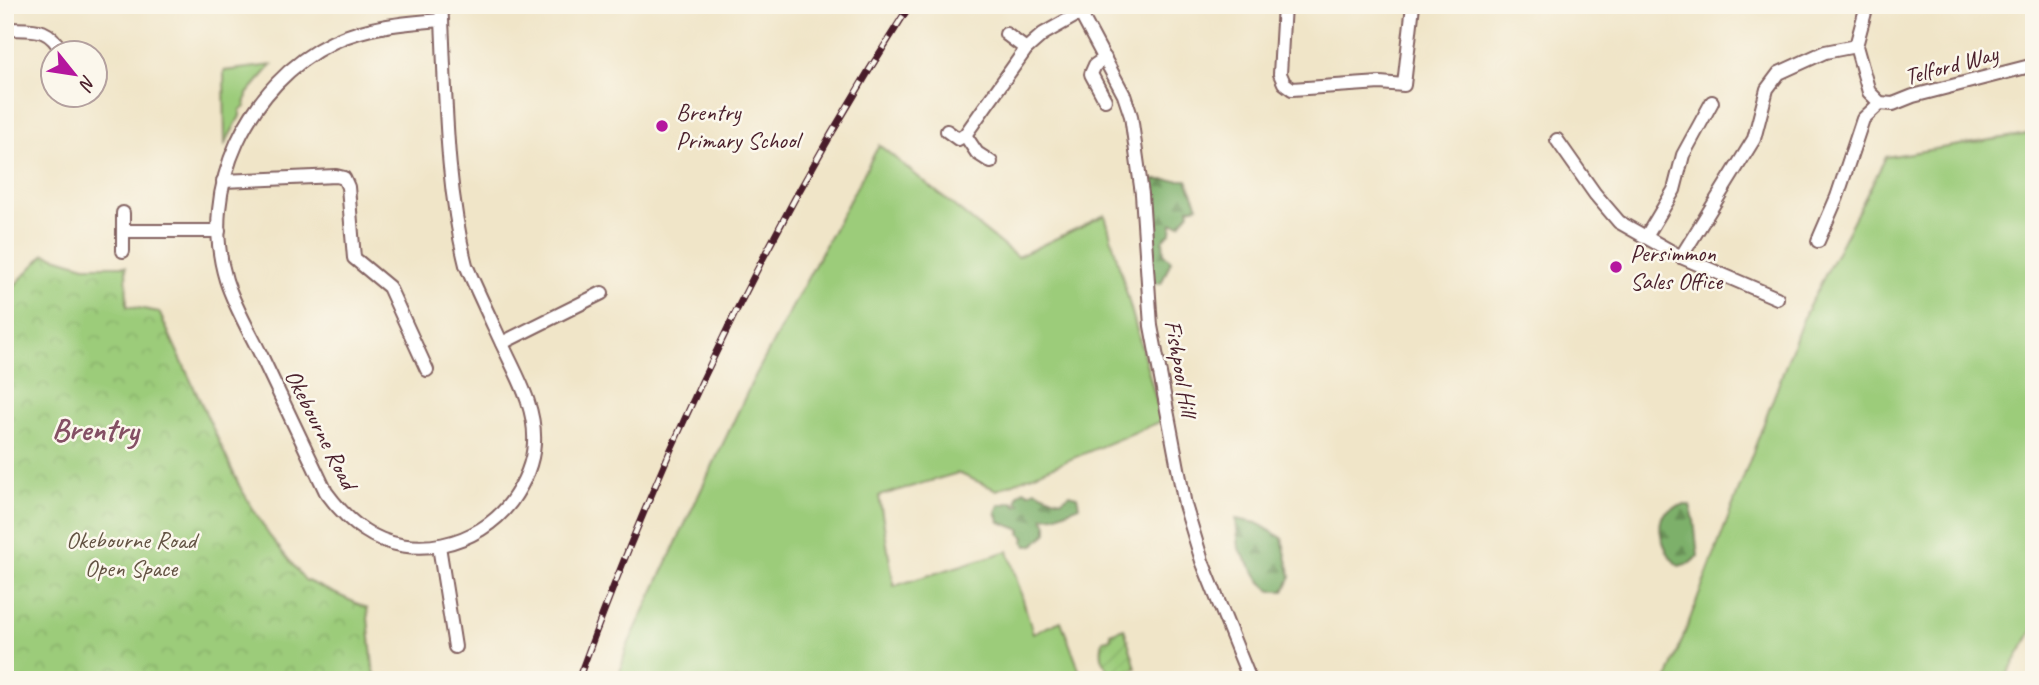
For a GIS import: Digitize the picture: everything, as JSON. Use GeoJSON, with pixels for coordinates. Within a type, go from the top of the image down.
{"type":"FeatureCollection","features":[{"type":"Feature","properties":{"kind":"street","name":"Okebourne Road"},"geometry":{"type":"LineString","coordinates":[[441,5],[442,20],[449,158],[455,217],[466,265],[529,404],[534,444],[522,484],[502,513],[488,526],[455,542],[439,546],[382,540],[365,531],[338,508],[327,492],[233,299],[222,261],[219,231],[223,181],[233,151],[245,126],[272,88],[297,65],[322,48],[351,35],[394,24],[442,20]]}},
{"type":"Feature","properties":{"kind":"street"},"geometry":{"type":"LineString","coordinates":[[1284,5],[1280,74],[1284,83],[1292,89],[1380,83],[1404,85],[1413,5]]}},
{"type":"Feature","properties":{"kind":"street"},"geometry":{"type":"LineString","coordinates":[[1681,257],[1754,139],[1767,89],[1779,73],[1825,52],[1856,46],[1867,5]]}},
{"type":"Feature","properties":{"kind":"street"},"geometry":{"type":"LineString","coordinates":[[947,131],[958,139],[965,135],[1026,49],[1078,9]]}},
{"type":"Feature","properties":{"kind":"street","name":"Fishpool Hill"},"geometry":{"type":"LineString","coordinates":[[1078,9],[1124,95],[1134,128],[1142,194],[1151,326],[1185,505],[1202,561],[1250,680]]}},
{"type":"Feature","properties":{"kind":"street"},"geometry":{"type":"LineString","coordinates":[[5,29],[42,30],[52,38]]}},
{"type":"Feature","properties":{"kind":"street"},"geometry":{"type":"LineString","coordinates":[[1006,34],[1026,49]]}},
{"type":"Feature","properties":{"kind":"street","name":"Telford Way"},"geometry":{"type":"LineString","coordinates":[[1856,46],[1869,92],[1880,103],[1893,104],[1913,96],[2034,65]]}},
{"type":"Feature","properties":{"kind":"street"},"geometry":{"type":"LineString","coordinates":[[1105,58],[1095,65],[1091,74],[1105,100]]}},
{"type":"Feature","properties":{"kind":"street"},"geometry":{"type":"LineString","coordinates":[[1646,237],[1674,190],[1683,156],[1712,102]]}},
{"type":"Feature","properties":{"kind":"street","name":"Telford Way"},"geometry":{"type":"LineString","coordinates":[[1818,241],[1837,197],[1863,119],[1880,103]]}},
{"type":"Feature","properties":{"kind":"street"},"geometry":{"type":"LineString","coordinates":[[965,135],[977,153],[991,163]]}},
{"type":"Feature","properties":{"kind":"street"},"geometry":{"type":"LineString","coordinates":[[1558,139],[1595,194],[1619,222],[1681,257],[1777,298]]}},
{"type":"Feature","properties":{"kind":"street"},"geometry":{"type":"LineString","coordinates":[[223,181],[336,176],[344,178],[348,187],[354,258],[388,287],[428,370]]}},
{"type":"Feature","properties":{"kind":"street"},"geometry":{"type":"LineString","coordinates":[[123,214],[123,251]]}},
{"type":"Feature","properties":{"kind":"street"},"geometry":{"type":"LineString","coordinates":[[123,231],[219,231]]}},
{"type":"Feature","properties":{"kind":"street"},"geometry":{"type":"LineString","coordinates":[[502,344],[602,293]]}},
{"type":"Feature","properties":{"kind":"street"},"geometry":{"type":"LineString","coordinates":[[439,546],[455,647]]}},
{"type":"Feature","properties":{"kind":"green space"},"geometry":{"type":"Polygon","coordinates":[[[272,65],[247,94],[245,107],[240,110],[240,116],[225,144],[224,71],[272,65]]]}},
{"type":"Feature","properties":{"kind":"green space"},"geometry":{"type":"Polygon","coordinates":[[[2034,133],[2034,628],[2004,680],[1667,680],[1805,314],[1886,157],[2034,133]]]}},
{"type":"Feature","properties":{"kind":"green space"},"geometry":{"type":"Polygon","coordinates":[[[879,145],[1017,257],[1105,215],[1162,421],[997,490],[958,473],[879,496],[894,586],[1008,551],[1033,633],[1061,621],[1083,680],[618,680],[626,649],[753,380],[879,145]]]}},
{"type":"Feature","properties":{"kind":"green space"},"geometry":{"type":"Polygon","coordinates":[[[1146,180],[1187,180],[1198,206],[1188,208],[1189,212],[1180,224],[1172,223],[1171,232],[1163,240],[1164,254],[1171,261],[1161,284],[1153,283],[1146,180]]]}},
{"type":"Feature","properties":{"kind":"green space","name":"Okebourne Road Open Space"},"geometry":{"type":"Polygon","coordinates":[[[45,254],[85,266],[126,266],[127,306],[159,312],[240,487],[269,535],[305,580],[367,608],[373,667],[377,680],[5,680],[5,295],[45,254]]]}},
{"type":"Feature","properties":{"kind":"green space"},"geometry":{"type":"Polygon","coordinates":[[[1024,490],[1029,493],[1035,490],[1062,500],[1070,494],[1077,496],[1079,506],[1055,516],[1043,517],[1047,533],[1034,545],[1027,546],[1021,530],[1000,522],[996,512],[999,505],[1013,502],[1017,506],[1020,504],[1017,502],[1018,495],[1024,490]]]}},
{"type":"Feature","properties":{"kind":"green space"},"geometry":{"type":"Polygon","coordinates":[[[1682,505],[1690,505],[1698,556],[1690,563],[1679,566],[1670,557],[1660,530],[1665,512],[1682,505]]]}},
{"type":"Feature","properties":{"kind":"green space"},"geometry":{"type":"Polygon","coordinates":[[[1236,519],[1257,523],[1282,538],[1291,577],[1284,591],[1271,591],[1261,582],[1239,549],[1236,519]]]}},
{"type":"Feature","properties":{"kind":"green space"},"geometry":{"type":"Polygon","coordinates":[[[1124,628],[1136,668],[1113,677],[1103,660],[1103,640],[1111,638],[1110,633],[1124,628]]]}},
{"type":"Feature","properties":{"kind":"railway"},"geometry":{"type":"LineString","coordinates":[[578,680],[647,505],[725,333],[813,166],[910,5]]}},
{"type":"Feature","properties":{"kind":"place","name":"Brentry Primary School"},"geometry":{"type":"Point","coordinates":[662,126]}},
{"type":"Feature","properties":{"kind":"place","name":"Persimmon Sales Office"},"geometry":{"type":"Point","coordinates":[1616,267]}},
{"type":"Feature","properties":{"kind":"district","name":"Brentry"},"geometry":{"type":"Point","coordinates":[95,429]}}]}
